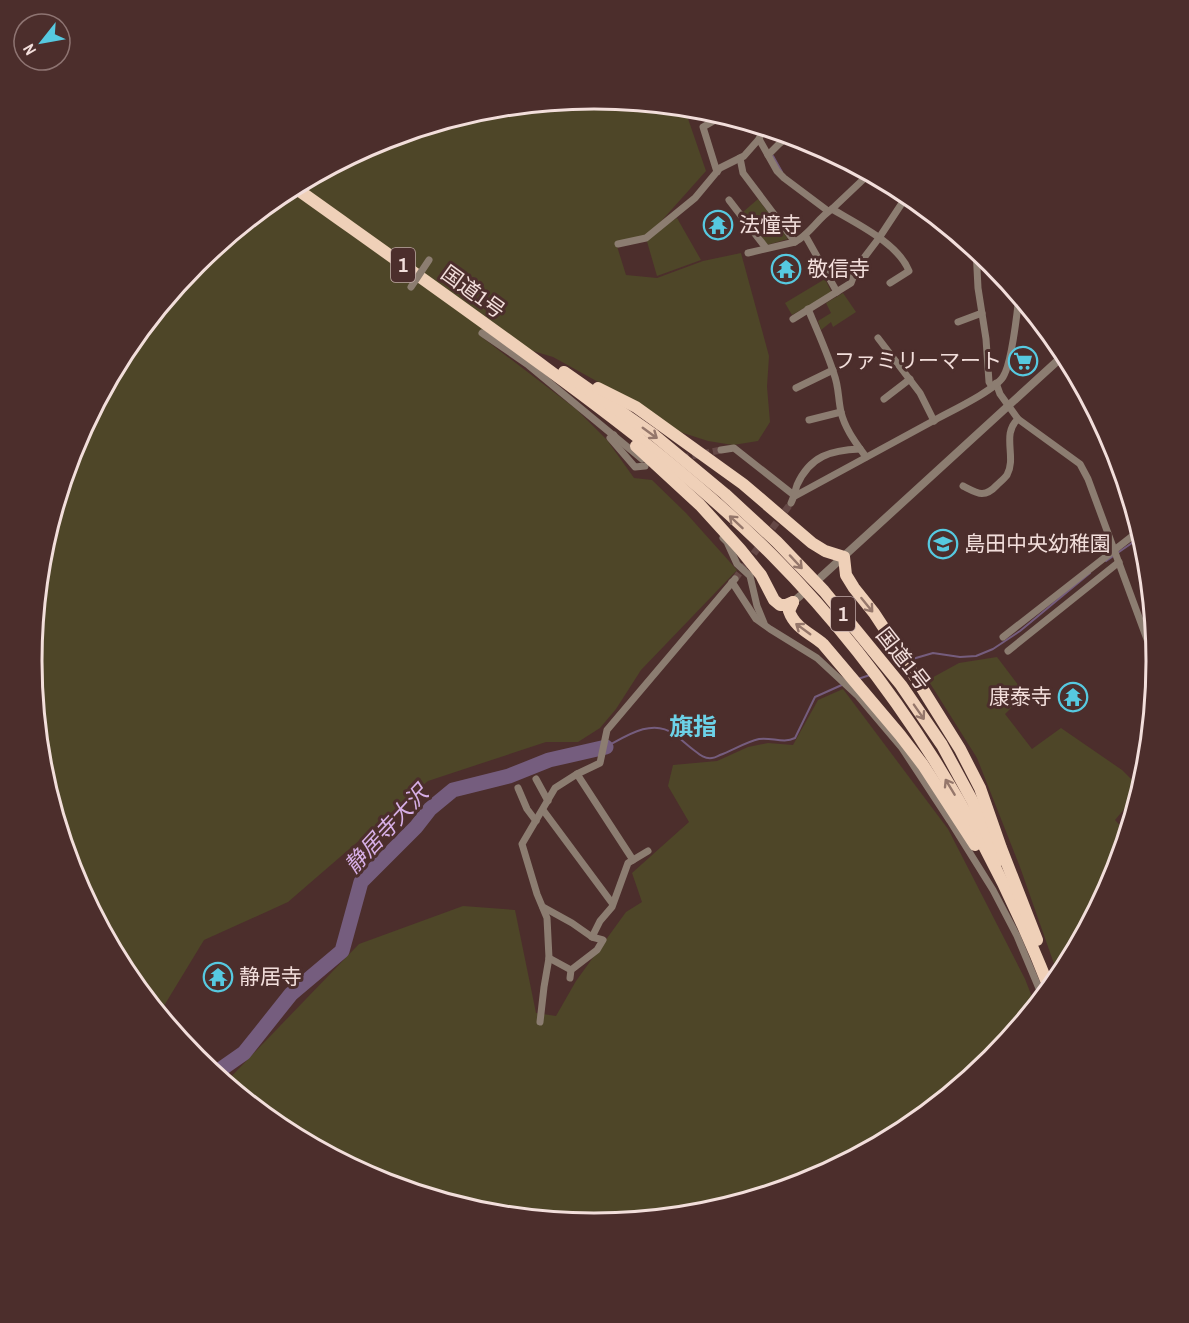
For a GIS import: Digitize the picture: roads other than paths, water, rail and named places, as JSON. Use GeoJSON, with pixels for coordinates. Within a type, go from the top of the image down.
{"type":"FeatureCollection","features":[{"type":"Feature","properties":{"kind":"highway","name":"国道1号"},"geometry":{"type":"LineString","coordinates":[[302,193],[513,344],[654,435],[725,494],[777,542],[824,591],[901,685],[942,745],[973,802],[1040,950],[1053,970]]}},
{"type":"Feature","properties":{"kind":"highway","name":"国道1号"},"geometry":{"type":"LineString","coordinates":[[562,375],[696,485],[772,554],[874,671],[930,753],[995,866],[1015,909],[1042,985]]}},
{"type":"Feature","properties":{"kind":"highway"},"geometry":{"type":"LineString","coordinates":[[562,375],[636,407],[743,484],[812,543],[825,551],[844,557],[846,575],[897,648],[960,749],[980,788],[1040,950]]}},
{"type":"Feature","properties":{"kind":"highway"},"geometry":{"type":"LineString","coordinates":[[562,375],[700,505],[761,575],[774,600],[780,605],[786,605],[797,599],[789,611],[792,619],[798,627],[823,644],[900,735],[929,775],[1015,909]]}},
{"type":"Feature","properties":{"kind":"street"},"geometry":{"type":"LineString","coordinates":[[711,122],[703,127],[717,172]]}},
{"type":"Feature","properties":{"kind":"street"},"geometry":{"type":"LineString","coordinates":[[618,244],[646,238],[695,198],[720,168],[740,158],[753,147],[761,135]]}},
{"type":"Feature","properties":{"kind":"street"},"geometry":{"type":"LineString","coordinates":[[763,135],[768,155],[784,178],[830,210],[879,238],[906,263],[909,272],[890,284]]}},
{"type":"Feature","properties":{"kind":"street"},"geometry":{"type":"LineString","coordinates":[[768,155],[782,142]]}},
{"type":"Feature","properties":{"kind":"street"},"geometry":{"type":"LineString","coordinates":[[740,158],[743,173],[795,242]]}},
{"type":"Feature","properties":{"kind":"street"},"geometry":{"type":"LineString","coordinates":[[748,253],[795,242],[863,179]]}},
{"type":"Feature","properties":{"kind":"street"},"geometry":{"type":"LineString","coordinates":[[729,200],[766,248]]}},
{"type":"Feature","properties":{"kind":"street"},"geometry":{"type":"LineString","coordinates":[[793,319],[851,283],[857,267],[902,203]]}},
{"type":"Feature","properties":{"kind":"street"},"geometry":{"type":"LineString","coordinates":[[805,235],[837,292]]}},
{"type":"Feature","properties":{"kind":"street"},"geometry":{"type":"LineString","coordinates":[[411,287],[429,260]]}},
{"type":"Feature","properties":{"kind":"street"},"geometry":{"type":"LineString","coordinates":[[977,263],[989,382],[994,385],[1018,420],[1080,464],[1088,479],[1146,637]]}},
{"type":"Feature","properties":{"kind":"street"},"geometry":{"type":"LineString","coordinates":[[793,499],[994,385],[1002,378],[1006,370],[1017,306]]}},
{"type":"Feature","properties":{"kind":"street"},"geometry":{"type":"LineString","coordinates":[[808,309],[838,385],[841,412],[852,438],[866,457]]}},
{"type":"Feature","properties":{"kind":"street"},"geometry":{"type":"LineString","coordinates":[[958,322],[982,313]]}},
{"type":"Feature","properties":{"kind":"street"},"geometry":{"type":"LineString","coordinates":[[482,333],[527,364],[684,496],[727,542],[738,564],[750,576],[757,606],[765,626]]}},
{"type":"Feature","properties":{"kind":"street"},"geometry":{"type":"LineString","coordinates":[[878,338],[920,393],[934,420]]}},
{"type":"Feature","properties":{"kind":"street"},"geometry":{"type":"LineString","coordinates":[[821,577],[1058,361]]}},
{"type":"Feature","properties":{"kind":"street"},"geometry":{"type":"LineString","coordinates":[[796,388],[833,370]]}},
{"type":"Feature","properties":{"kind":"street"},"geometry":{"type":"LineString","coordinates":[[884,399],[910,379]]}},
{"type":"Feature","properties":{"kind":"street"},"geometry":{"type":"LineString","coordinates":[[809,420],[841,412]]}},
{"type":"Feature","properties":{"kind":"street"},"geometry":{"type":"LineString","coordinates":[[963,486],[985,494],[991,492],[1007,474],[1011,461],[1010,430],[1013,423],[1018,420]]}},
{"type":"Feature","properties":{"kind":"street"},"geometry":{"type":"LineString","coordinates":[[614,435],[610,438],[635,467],[645,466]]}},
{"type":"Feature","properties":{"kind":"street"},"geometry":{"type":"LineString","coordinates":[[721,450],[734,448],[793,499]]}},
{"type":"Feature","properties":{"kind":"street"},"geometry":{"type":"LineString","coordinates":[[793,499],[802,476],[818,458],[843,450],[860,449]]}},
{"type":"Feature","properties":{"kind":"street"},"geometry":{"type":"LineString","coordinates":[[1003,637],[1132,536]]}},
{"type":"Feature","properties":{"kind":"street"},"geometry":{"type":"LineString","coordinates":[[1008,651],[1119,562]]}},
{"type":"Feature","properties":{"kind":"street"},"geometry":{"type":"LineString","coordinates":[[540,1022],[549,958],[547,918],[522,844],[555,788],[600,763],[607,730],[733,580],[756,619],[817,658],[858,696],[902,748],[951,821],[993,890],[1042,985]]}},
{"type":"Feature","properties":{"kind":"street"},"geometry":{"type":"LineString","coordinates":[[577,774],[633,860]]}},
{"type":"Feature","properties":{"kind":"street"},"geometry":{"type":"LineString","coordinates":[[536,779],[548,801]]}},
{"type":"Feature","properties":{"kind":"street"},"geometry":{"type":"LineString","coordinates":[[518,788],[527,809],[536,820]]}},
{"type":"Feature","properties":{"kind":"street"},"geometry":{"type":"LineString","coordinates":[[543,810],[612,903]]}},
{"type":"Feature","properties":{"kind":"street"},"geometry":{"type":"LineString","coordinates":[[592,937],[600,921],[612,907],[628,864],[648,851]]}},
{"type":"Feature","properties":{"kind":"street"},"geometry":{"type":"LineString","coordinates":[[542,906],[592,937],[603,940],[597,950],[571,974],[549,958]]}},
{"type":"Feature","properties":{"kind":"waterway"},"geometry":{"type":"LineString","coordinates":[[773,156],[782,172]]}},
{"type":"Feature","properties":{"kind":"waterway"},"geometry":{"type":"LineString","coordinates":[[1106,561],[1133,542]]}},
{"type":"Feature","properties":{"kind":"waterway"},"geometry":{"type":"LineString","coordinates":[[909,660],[933,653],[960,657],[976,656],[993,649],[1020,631],[1090,573]]}},
{"type":"Feature","properties":{"kind":"waterway"},"geometry":{"type":"LineString","coordinates":[[858,679],[870,675]]}},
{"type":"Feature","properties":{"kind":"waterway"},"geometry":{"type":"LineString","coordinates":[[606,747],[639,730],[648,728],[666,730],[699,754],[709,758],[759,739],[791,740],[795,738],[815,697],[844,684]]}},
{"type":"Feature","properties":{"kind":"waterway","name":"静居寺大沢"},"geometry":{"type":"LineString","coordinates":[[221,1069],[244,1053],[291,994],[342,951],[361,882],[416,827],[430,809],[453,790],[509,776],[549,760],[606,747]]}},
{"type":"Feature","properties":{"kind":"tunnel"},"geometry":{"type":"LineString","coordinates":[[682,458],[721,450]]}},
{"type":"Feature","properties":{"kind":"tunnel"},"geometry":{"type":"LineString","coordinates":[[735,579],[791,503]]}},
{"type":"Feature","properties":{"kind":"place","name":"法憧寺"},"geometry":{"type":"Point","coordinates":[718,225]}},
{"type":"Feature","properties":{"kind":"place","name":"敬信寺"},"geometry":{"type":"Point","coordinates":[786,269]}},
{"type":"Feature","properties":{"kind":"place","name":"ファミリーマート"},"geometry":{"type":"Point","coordinates":[1023,361]}},
{"type":"Feature","properties":{"kind":"place","name":"島田中央幼稚園"},"geometry":{"type":"Point","coordinates":[943,544]}},
{"type":"Feature","properties":{"kind":"place","name":"康泰寺"},"geometry":{"type":"Point","coordinates":[1073,697]}},
{"type":"Feature","properties":{"kind":"place","name":"静居寺"},"geometry":{"type":"Point","coordinates":[218,977]}},
{"type":"Feature","properties":{"kind":"district","name":"旗指"},"geometry":{"type":"Point","coordinates":[693,727]}}]}
